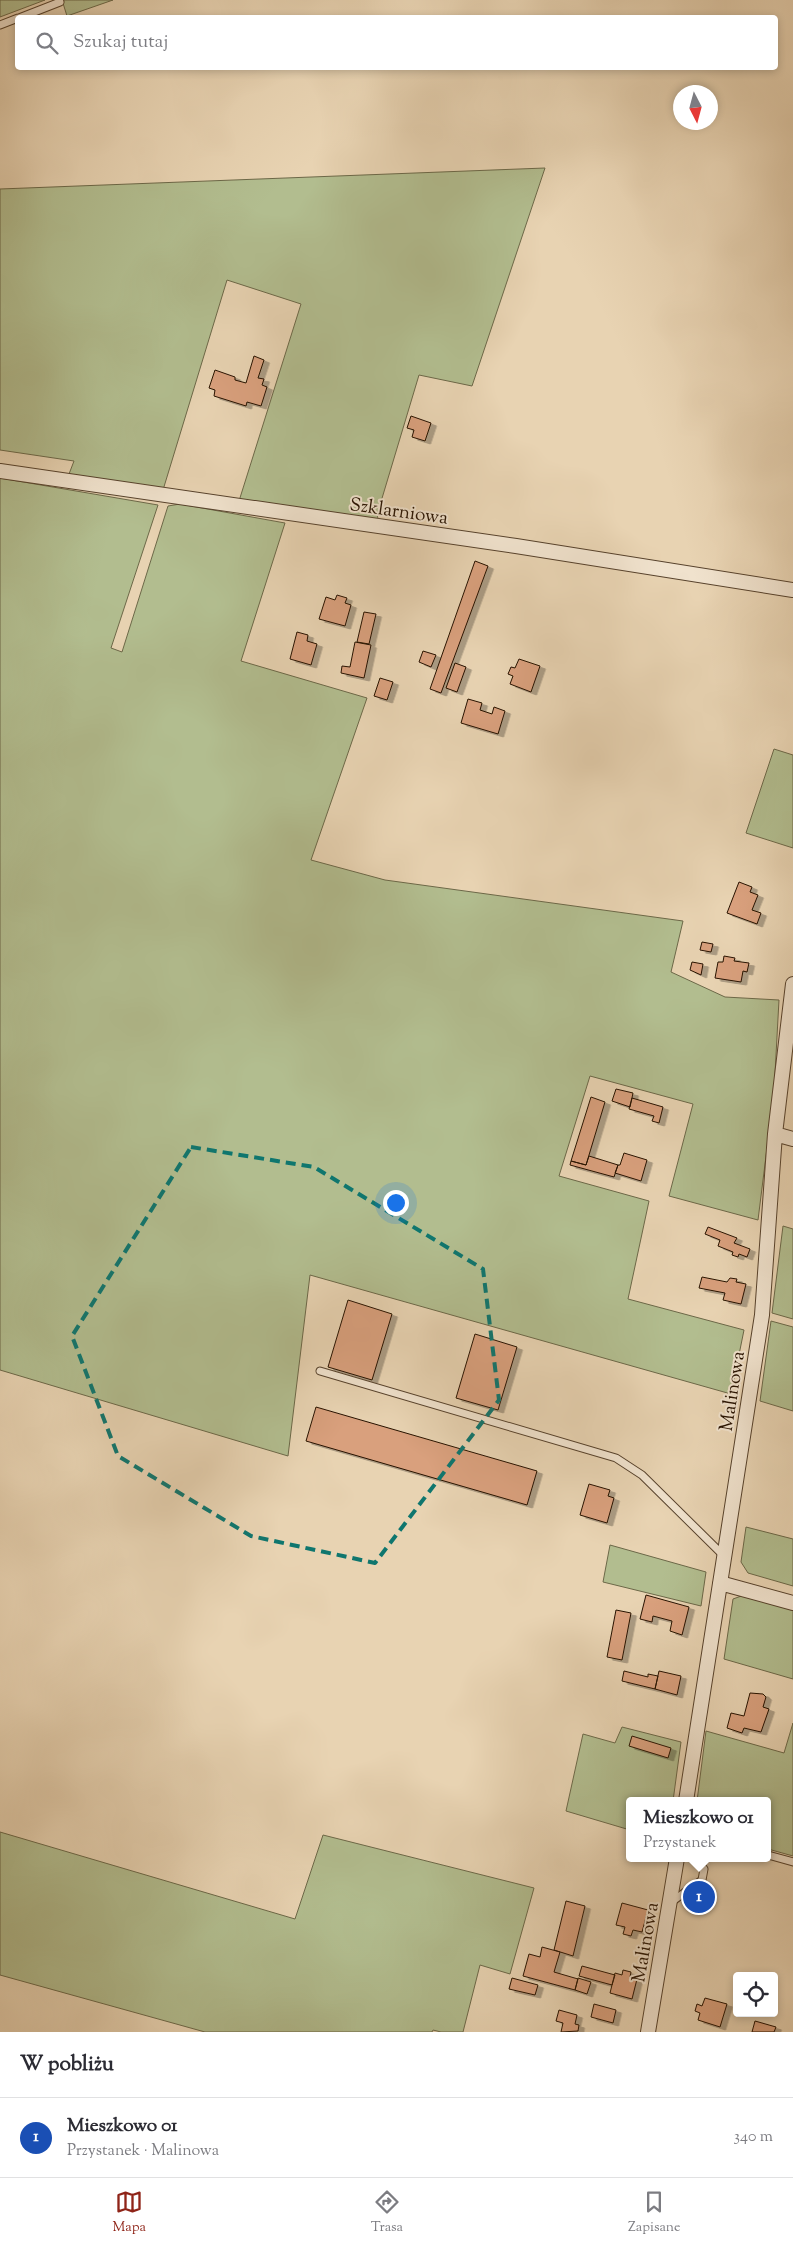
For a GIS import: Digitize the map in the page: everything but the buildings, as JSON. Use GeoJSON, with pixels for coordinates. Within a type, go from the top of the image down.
{"type":"FeatureCollection","features":[{"type":"Feature","properties":{"kind":"street","name":"Szklarniowa"},"geometry":{"type":"LineString","coordinates":[[0,471],[516,546],[793,590]]}},
{"type":"Feature","properties":{"kind":"street","name":"Malinowa"},"geometry":{"type":"LineString","coordinates":[[687,1797],[762,1315],[775,1134],[793,984]]}},
{"type":"Feature","properties":{"kind":"street"},"geometry":{"type":"LineString","coordinates":[[775,1134],[793,1139]]}},
{"type":"Feature","properties":{"kind":"street"},"geometry":{"type":"LineString","coordinates":[[720,1583],[793,1603]]}},
{"type":"Feature","properties":{"kind":"street","name":"Malinowa"},"geometry":{"type":"LineString","coordinates":[[648,2032],[676,1862]]}},
{"type":"Feature","properties":{"kind":"lane"},"geometry":{"type":"LineString","coordinates":[[26,15],[60,2]]}},
{"type":"Feature","properties":{"kind":"lane"},"geometry":{"type":"LineString","coordinates":[[0,25],[15,19]]}},
{"type":"Feature","properties":{"kind":"lane"},"geometry":{"type":"LineString","coordinates":[[320,1371],[616,1458],[642,1475],[725,1558]]}},
{"type":"Feature","properties":{"kind":"lane"},"geometry":{"type":"LineString","coordinates":[[771,1856],[793,1862]]}},
{"type":"Feature","properties":{"kind":"lane"},"geometry":{"type":"LineString","coordinates":[[669,1903],[702,1880],[704,1869],[699,1862]]}},
{"type":"Feature","properties":{"kind":"highlighted area"},"geometry":{"type":"Polygon","coordinates":[[[191,1147],[314,1167],[483,1269],[499,1400],[375,1563],[251,1536],[118,1456],[72,1336],[191,1147]]]}},
{"type":"Feature","properties":{"kind":"green space"},"geometry":{"type":"Polygon","coordinates":[[[0,0],[45,0],[0,17],[0,0]]]}},
{"type":"Feature","properties":{"kind":"green space"},"geometry":{"type":"Polygon","coordinates":[[[62,0],[113,0],[70,15],[67,15],[62,0]]]}},
{"type":"Feature","properties":{"kind":"green space"},"geometry":{"type":"Polygon","coordinates":[[[545,168],[472,386],[419,375],[377,515],[379,522],[239,501],[301,304],[227,280],[163,490],[69,474],[74,461],[0,450],[0,189],[545,168]]]}},
{"type":"Feature","properties":{"kind":"green space"},"geometry":{"type":"Polygon","coordinates":[[[0,478],[158,505],[111,648],[122,652],[168,506],[180,504],[285,523],[241,661],[367,698],[311,860],[385,880],[683,921],[671,972],[725,997],[779,1000],[774,1092],[758,1220],[669,1196],[693,1104],[590,1076],[559,1176],[649,1201],[628,1299],[744,1330],[731,1394],[310,1275],[288,1456],[0,1370],[0,478]]]}},
{"type":"Feature","properties":{"kind":"green space"},"geometry":{"type":"Polygon","coordinates":[[[774,749],[793,755],[793,848],[746,833],[774,749]]]}},
{"type":"Feature","properties":{"kind":"green space"},"geometry":{"type":"Polygon","coordinates":[[[783,1226],[793,1229],[793,1319],[772,1313],[783,1226]]]}},
{"type":"Feature","properties":{"kind":"green space"},"geometry":{"type":"Polygon","coordinates":[[[771,1321],[793,1327],[793,1411],[760,1401],[771,1321]]]}},
{"type":"Feature","properties":{"kind":"green space"},"geometry":{"type":"Polygon","coordinates":[[[746,1527],[793,1539],[793,1586],[748,1573],[741,1562],[746,1527]]]}},
{"type":"Feature","properties":{"kind":"green space"},"geometry":{"type":"Polygon","coordinates":[[[610,1545],[706,1572],[701,1606],[603,1582],[610,1545]]]}},
{"type":"Feature","properties":{"kind":"green space"},"geometry":{"type":"Polygon","coordinates":[[[744,1595],[793,1608],[793,1679],[724,1659],[733,1599],[744,1595]]]}},
{"type":"Feature","properties":{"kind":"green space"},"geometry":{"type":"Polygon","coordinates":[[[793,1723],[793,1856],[771,1850],[771,1797],[698,1797],[706,1731],[784,1753],[793,1723]]]}},
{"type":"Feature","properties":{"kind":"green space"},"geometry":{"type":"Polygon","coordinates":[[[622,1727],[681,1742],[674,1797],[626,1797],[626,1829],[566,1811],[583,1734],[615,1743],[622,1727]]]}},
{"type":"Feature","properties":{"kind":"green space"},"geometry":{"type":"Polygon","coordinates":[[[0,1832],[295,1919],[323,1835],[534,1888],[510,1974],[480,1965],[463,2032],[433,2030],[432,2032],[205,2032],[0,1975],[0,1832]]]}},
{"type":"Feature","properties":{"kind":"place","name":"Mieszkowo 01"},"geometry":{"type":"Point","coordinates":[699,1897]}}]}
